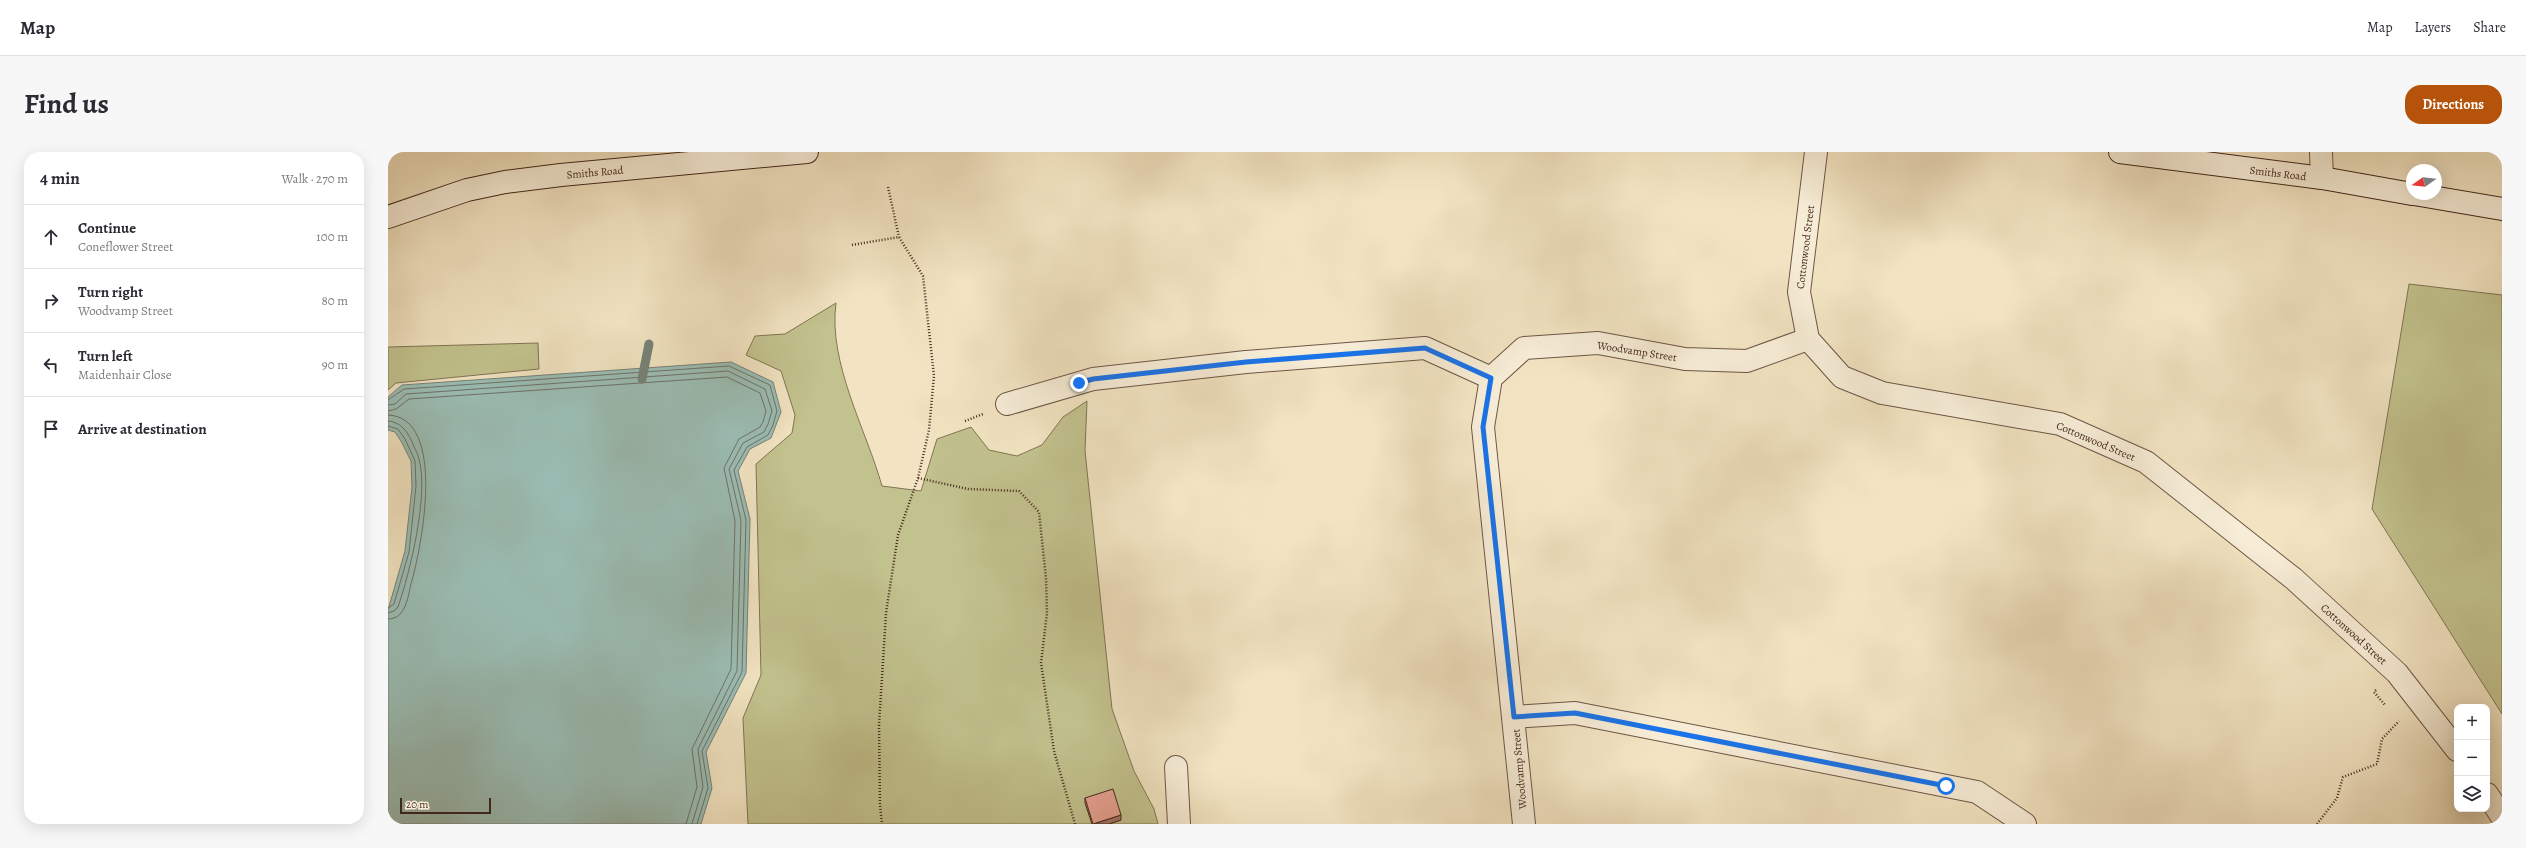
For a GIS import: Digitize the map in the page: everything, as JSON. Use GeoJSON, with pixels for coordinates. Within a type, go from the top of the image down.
{"type":"FeatureCollection","features":[{"type":"Feature","properties":{"kind":"street","name":"Smiths Road"},"geometry":{"type":"LineString","coordinates":[[388,217],[467,190],[506,182],[807,152]]}},
{"type":"Feature","properties":{"kind":"street","name":"Cottonwood Street"},"geometry":{"type":"LineString","coordinates":[[1816,152],[1799,292],[1808,339],[1842,377],[1882,393],[2060,424],[2146,462],[2294,580],[2397,673],[2454,746]]}},
{"type":"Feature","properties":{"kind":"street","name":"Smiths Road"},"geometry":{"type":"LineString","coordinates":[[2120,152],[2322,178],[2406,193]]}},
{"type":"Feature","properties":{"kind":"street"},"geometry":{"type":"LineString","coordinates":[[2320,152],[2322,178]]}},
{"type":"Feature","properties":{"kind":"street","name":"Smiths Road"},"geometry":{"type":"LineString","coordinates":[[2442,199],[2502,209]]}},
{"type":"Feature","properties":{"kind":"street","name":"Woodvamp Street"},"geometry":{"type":"LineString","coordinates":[[1524,824],[1483,427],[1491,378],[1524,348],[1598,343],[1685,359],[1747,361],[1808,339]]}},
{"type":"Feature","properties":{"kind":"street"},"geometry":{"type":"LineString","coordinates":[[1008,404],[1093,379],[1246,362],[1425,348],[1491,378]]}},
{"type":"Feature","properties":{"kind":"street"},"geometry":{"type":"LineString","coordinates":[[1514,717],[1575,713],[1977,792],[2025,824]]}},
{"type":"Feature","properties":{"kind":"street"},"geometry":{"type":"LineString","coordinates":[[1176,767],[1179,824]]}},
{"type":"Feature","properties":{"kind":"street"},"geometry":{"type":"LineString","coordinates":[[2490,799],[2502,817]]}},
{"type":"Feature","properties":{"kind":"path"},"geometry":{"type":"LineString","coordinates":[[882,824],[879,725],[886,613],[898,535],[918,478],[929,430],[934,376],[923,276],[899,237],[888,187]]}},
{"type":"Feature","properties":{"kind":"path"},"geometry":{"type":"LineString","coordinates":[[852,245],[899,237]]}},
{"type":"Feature","properties":{"kind":"path"},"geometry":{"type":"LineString","coordinates":[[918,478],[968,489],[1019,491],[1039,512],[1046,578],[1047,613],[1041,663],[1054,751],[1075,824]]}},
{"type":"Feature","properties":{"kind":"path"},"geometry":{"type":"LineString","coordinates":[[2317,824],[2337,798],[2343,777],[2377,764],[2382,739],[2400,721]]}},
{"type":"Feature","properties":{"kind":"green space"},"geometry":{"type":"Polygon","coordinates":[[[2409,284],[2502,295],[2502,714],[2372,509],[2409,284]]]}},
{"type":"Feature","properties":{"kind":"green space"},"geometry":{"type":"Polygon","coordinates":[[[836,303],[835,326],[843,372],[882,486],[921,491],[937,439],[971,427],[989,450],[1017,456],[1042,445],[1063,417],[1087,401],[1085,451],[1112,709],[1134,771],[1154,809],[1158,824],[748,824],[743,718],[761,675],[756,464],[792,433],[795,415],[781,371],[746,355],[755,336],[785,334],[836,303]]]}},
{"type":"Feature","properties":{"kind":"green space"},"geometry":{"type":"Polygon","coordinates":[[[538,343],[539,369],[396,383],[388,390],[388,347],[538,343]]]}},
{"type":"Feature","properties":{"kind":"water"},"geometry":{"type":"Polygon","coordinates":[[[731,362],[773,382],[781,412],[771,438],[750,449],[738,471],[750,519],[746,673],[706,752],[712,788],[701,824],[388,824],[388,610],[405,551],[412,487],[411,461],[395,432],[388,430],[388,397],[402,385],[731,362]]]}},
{"type":"Feature","properties":{"kind":"building"},"geometry":{"type":"Polygon","coordinates":[[[1113,789],[1121,815],[1093,824],[1085,798],[1113,789]]]}},
{"type":"Feature","properties":{"kind":"waterway"},"geometry":{"type":"LineString","coordinates":[[642,379],[649,344]]}},
{"type":"Feature","properties":{"kind":"route"},"geometry":{"type":"LineString","coordinates":[[1079,383],[1093,379],[1246,362],[1425,348],[1491,378],[1483,427],[1514,717],[1575,713],[1946,786]]}}]}
